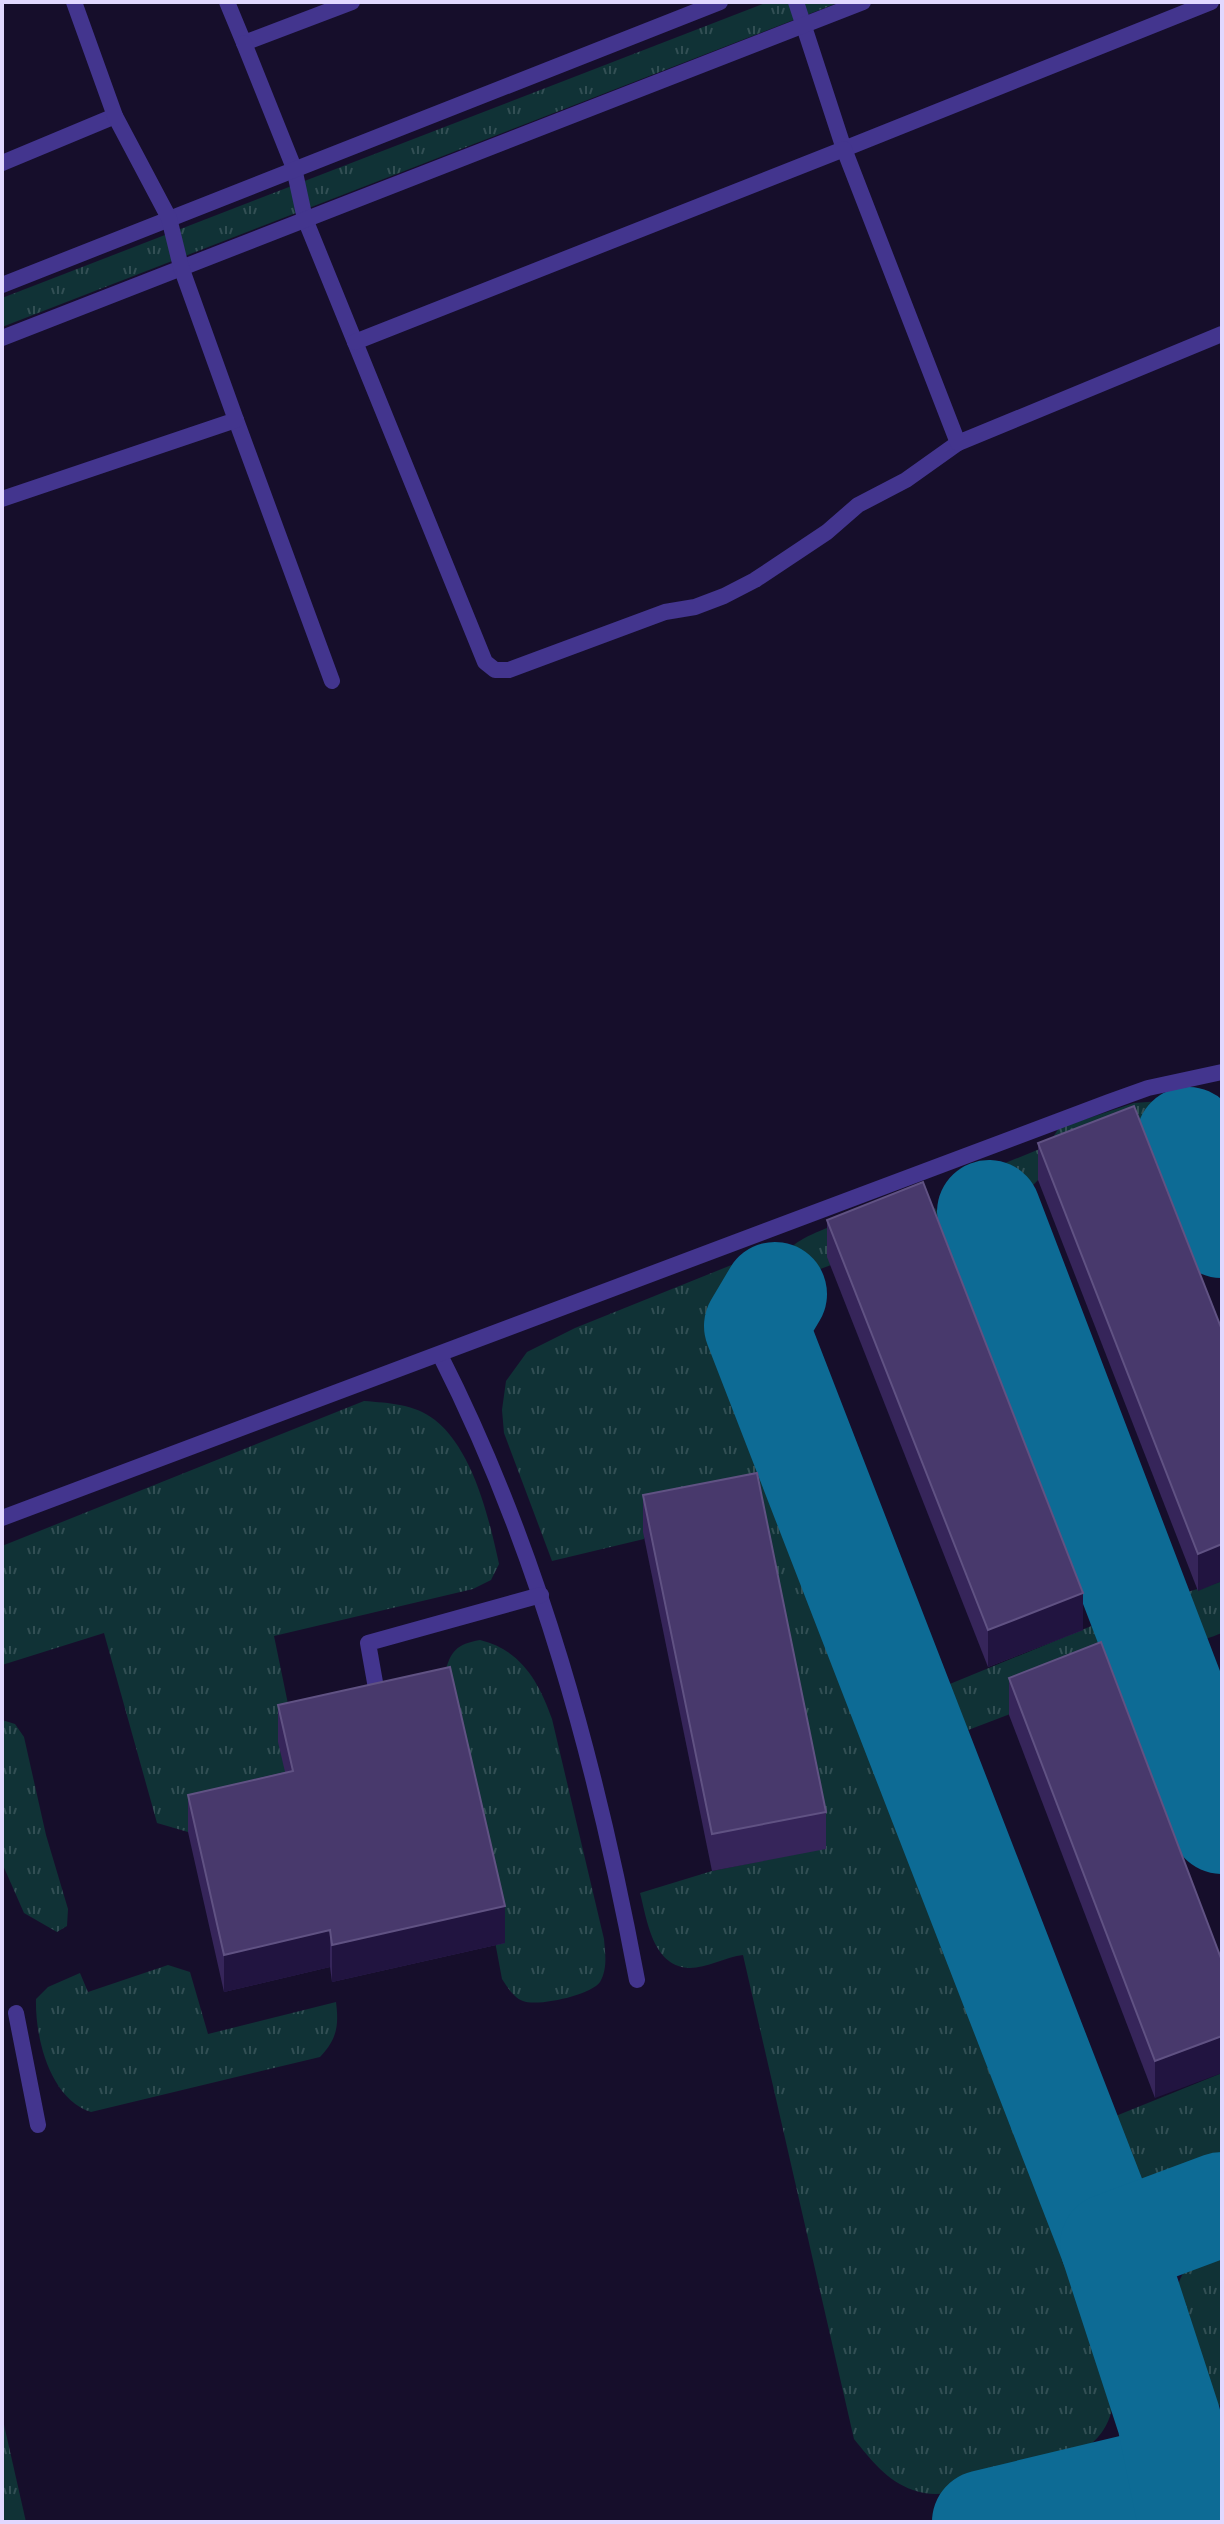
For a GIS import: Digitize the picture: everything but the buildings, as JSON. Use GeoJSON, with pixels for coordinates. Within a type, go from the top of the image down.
{"type":"FeatureCollection","features":[{"type":"Feature","properties":{"kind":"lane"},"geometry":{"type":"LineString","coordinates":[[74,2],[115,116],[169,218],[181,267],[332,681]]}},
{"type":"Feature","properties":{"kind":"lane"},"geometry":{"type":"LineString","coordinates":[[227,2],[294,168],[305,219],[485,662],[495,670],[509,670],[665,612],[695,607],[724,596],[755,580],[827,532],[858,505],[906,480],[958,443],[1222,334]]}},
{"type":"Feature","properties":{"kind":"lane"},"geometry":{"type":"LineString","coordinates":[[244,43],[352,2]]}},
{"type":"Feature","properties":{"kind":"lane"},"geometry":{"type":"LineString","coordinates":[[2,285],[720,2]]}},
{"type":"Feature","properties":{"kind":"lane"},"geometry":{"type":"LineString","coordinates":[[796,2],[844,149],[958,443]]}},
{"type":"Feature","properties":{"kind":"lane"},"geometry":{"type":"LineString","coordinates":[[2,338],[863,2]]}},
{"type":"Feature","properties":{"kind":"lane"},"geometry":{"type":"LineString","coordinates":[[355,342],[1211,2]]}},
{"type":"Feature","properties":{"kind":"lane"},"geometry":{"type":"LineString","coordinates":[[2,163],[115,116]]}},
{"type":"Feature","properties":{"kind":"lane"},"geometry":{"type":"LineString","coordinates":[[2,499],[236,420]]}},
{"type":"Feature","properties":{"kind":"lane"},"geometry":{"type":"LineString","coordinates":[[2,1518],[1109,1102],[1148,1088],[1222,1072]]}},
{"type":"Feature","properties":{"kind":"lane"},"geometry":{"type":"LineString","coordinates":[[440,1355],[475,1425],[541,1595],[600,1809],[637,1980]]}},
{"type":"Feature","properties":{"kind":"lane"},"geometry":{"type":"LineString","coordinates":[[381,1719],[368,1643],[541,1595]]}},
{"type":"Feature","properties":{"kind":"lane"},"geometry":{"type":"LineString","coordinates":[[16,2013],[38,2125]]}},
{"type":"Feature","properties":{"kind":"green space"},"geometry":{"type":"Polygon","coordinates":[[[768,2],[840,2],[2,327],[2,298],[768,2]]]}},
{"type":"Feature","properties":{"kind":"green space"},"geometry":{"type":"Polygon","coordinates":[[[1160,1101],[1177,1105],[1183,1125],[1038,1180],[1018,1195],[1001,1201],[976,1209],[960,1201],[958,1188],[966,1179],[1047,1146],[1059,1128],[1134,1103],[1160,1101]]]}},
{"type":"Feature","properties":{"kind":"green space"},"geometry":{"type":"Polygon","coordinates":[[[926,1202],[936,1209],[939,1217],[936,1225],[828,1257],[831,1265],[786,1282],[784,1260],[791,1248],[801,1240],[835,1225],[926,1202]]]}},
{"type":"Feature","properties":{"kind":"green space"},"geometry":{"type":"Polygon","coordinates":[[[734,1264],[746,1265],[761,1293],[709,1314],[1111,2363],[1114,2393],[1110,2417],[1099,2436],[1084,2450],[1041,2469],[952,2492],[923,2493],[904,2486],[880,2469],[854,2439],[743,1955],[694,1968],[676,1965],[666,1959],[653,1939],[640,1893],[712,1871],[825,1848],[644,1532],[644,1539],[552,1561],[504,1433],[502,1410],[506,1381],[527,1352],[575,1328],[734,1264]]]}},
{"type":"Feature","properties":{"kind":"green space"},"geometry":{"type":"Polygon","coordinates":[[[364,1401],[401,1405],[419,1411],[435,1420],[448,1433],[460,1449],[478,1486],[499,1564],[491,1580],[473,1589],[274,1636],[295,1738],[293,1808],[188,1832],[157,1823],[104,1633],[2,1665],[2,1546],[364,1401]]]}},
{"type":"Feature","properties":{"kind":"green space"},"geometry":{"type":"Polygon","coordinates":[[[1222,1581],[1222,1633],[1188,1641],[1167,1632],[1169,1608],[1174,1600],[1222,1581]]]}},
{"type":"Feature","properties":{"kind":"green space"},"geometry":{"type":"Polygon","coordinates":[[[1106,1620],[1116,1627],[1129,1657],[1125,1670],[942,1740],[923,1695],[1106,1620]]]}},
{"type":"Feature","properties":{"kind":"green space"},"geometry":{"type":"Polygon","coordinates":[[[480,1640],[507,1651],[517,1660],[534,1680],[547,1705],[604,1939],[605,1966],[600,1982],[564,1999],[523,2001],[502,1979],[445,1674],[456,1650],[480,1640]]]}},
{"type":"Feature","properties":{"kind":"green space"},"geometry":{"type":"Polygon","coordinates":[[[2,1720],[15,1724],[24,1737],[46,1835],[68,1909],[67,1926],[57,1932],[24,1913],[2,1863],[2,1720]]]}},
{"type":"Feature","properties":{"kind":"green space"},"geometry":{"type":"Polygon","coordinates":[[[168,1965],[190,1972],[208,2034],[336,2002],[337,2025],[333,2038],[320,2057],[91,2112],[77,2105],[55,2081],[48,2065],[38,2031],[36,1999],[48,1987],[80,1973],[88,1992],[168,1965]]]}},
{"type":"Feature","properties":{"kind":"green space"},"geometry":{"type":"Polygon","coordinates":[[[1222,2073],[1222,2165],[1144,2192],[1112,2181],[1091,2126],[1222,2073]]]}},
{"type":"Feature","properties":{"kind":"green space"},"geometry":{"type":"Polygon","coordinates":[[[1222,2237],[1222,2407],[1203,2394],[1178,2358],[1171,2316],[1183,2273],[1196,2254],[1222,2237]]]}},
{"type":"Feature","properties":{"kind":"green space"},"geometry":{"type":"Polygon","coordinates":[[[2,2416],[26,2522],[2,2522],[2,2416]]]}},
{"type":"Feature","properties":{"kind":"taxiway"},"geometry":{"type":"LineString","coordinates":[[1188,1139],[1222,1226]]}},
{"type":"Feature","properties":{"kind":"taxiway"},"geometry":{"type":"LineString","coordinates":[[989,1212],[1222,1822]]}},
{"type":"Feature","properties":{"kind":"taxiway"},"geometry":{"type":"LineString","coordinates":[[775,1294],[756,1326],[1112,2245]]}},
{"type":"Feature","properties":{"kind":"taxiway"},"geometry":{"type":"LineString","coordinates":[[1190,2522],[1169,2420],[1112,2245],[1222,2204]]}},
{"type":"Feature","properties":{"kind":"taxiway"},"geometry":{"type":"LineString","coordinates":[[984,2522],[1222,2465]]}}]}
